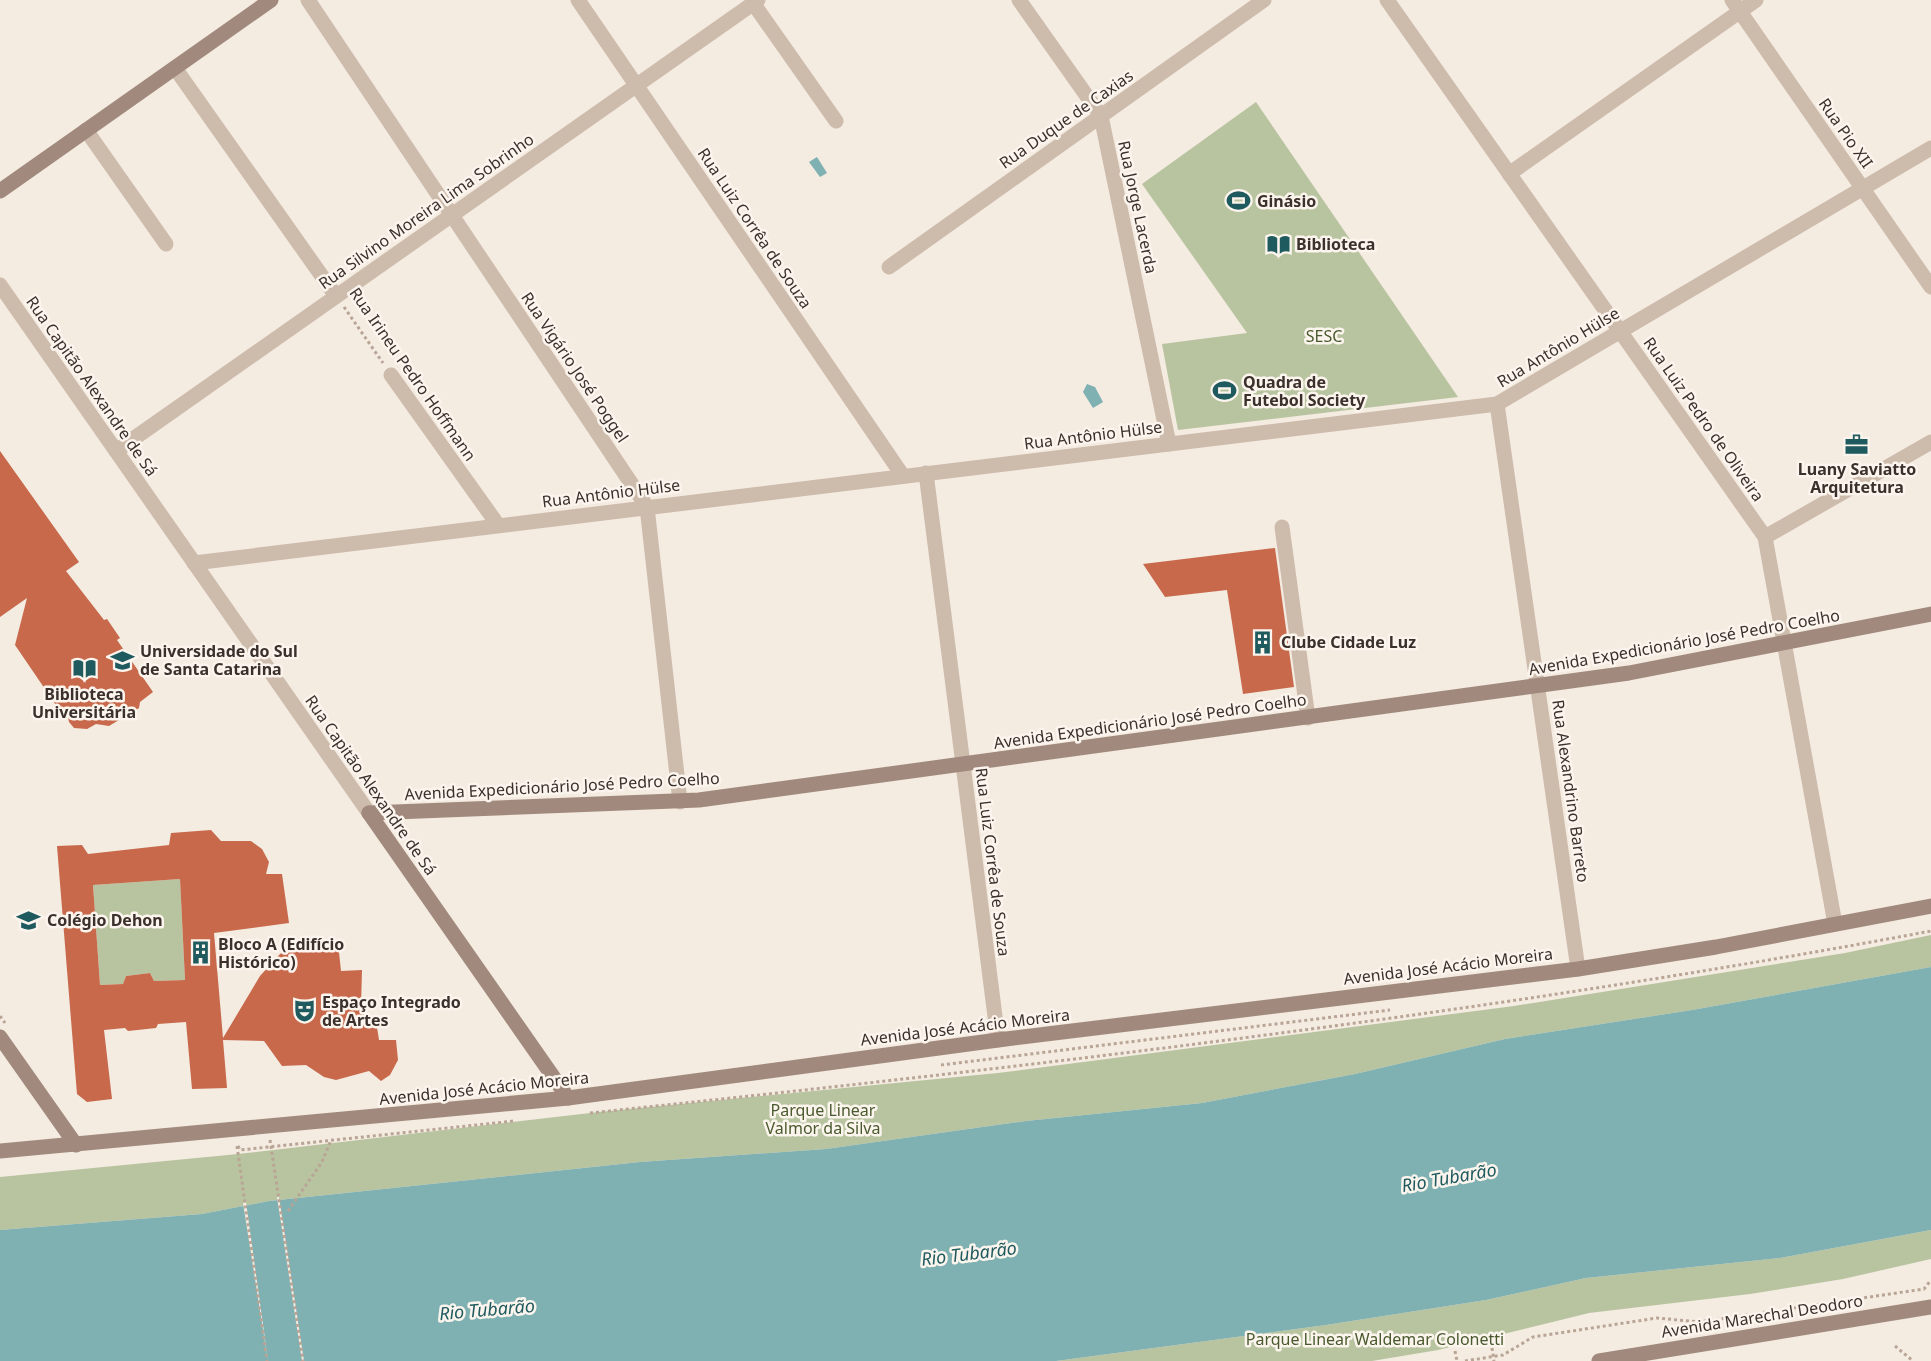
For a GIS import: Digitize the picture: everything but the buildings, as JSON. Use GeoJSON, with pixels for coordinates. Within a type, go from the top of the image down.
{"type":"FeatureCollection","features":[{"type":"Feature","properties":{"kind":"street"},"geometry":{"type":"LineString","coordinates":[[0,191],[271,0]]}},
{"type":"Feature","properties":{"kind":"street","name":"Rua Vigário José Poggel"},"geometry":{"type":"LineString","coordinates":[[308,0],[647,507],[680,802]]}},
{"type":"Feature","properties":{"kind":"street","name":"Rua Luiz Corrêa de Souza"},"geometry":{"type":"LineString","coordinates":[[578,0],[903,476]]}},
{"type":"Feature","properties":{"kind":"street","name":"Rua Jorge Lacerda"},"geometry":{"type":"LineString","coordinates":[[1019,0],[1101,116],[1169,444]]}},
{"type":"Feature","properties":{"kind":"street","name":"Rua Duque de Caxias"},"geometry":{"type":"LineString","coordinates":[[890,267],[1264,0]]}},
{"type":"Feature","properties":{"kind":"street","name":"Rua Luiz Pedro de Oliveira"},"geometry":{"type":"LineString","coordinates":[[1387,0],[1764,537],[1835,924]]}},
{"type":"Feature","properties":{"kind":"street"},"geometry":{"type":"LineString","coordinates":[[1509,174],[1736,6],[1756,0]]}},
{"type":"Feature","properties":{"kind":"street"},"geometry":{"type":"LineString","coordinates":[[755,2],[836,121]]}},
{"type":"Feature","properties":{"kind":"street","name":"Rua Silvino Moreira Lima Sobrinho"},"geometry":{"type":"LineString","coordinates":[[116,451],[755,2]]}},
{"type":"Feature","properties":{"kind":"street","name":"Rua Pio XII"},"geometry":{"type":"LineString","coordinates":[[1736,6],[1931,287]]}},
{"type":"Feature","properties":{"kind":"street","name":"Rua Irineu Pedro Hoffmann"},"geometry":{"type":"LineString","coordinates":[[175,68],[336,296]]}},
{"type":"Feature","properties":{"kind":"street"},"geometry":{"type":"LineString","coordinates":[[86,130],[166,244]]}},
{"type":"Feature","properties":{"kind":"street","name":"Rua Antônio Hülse"},"geometry":{"type":"LineString","coordinates":[[194,563],[1497,404],[1931,148]]}},
{"type":"Feature","properties":{"kind":"street","name":"Rua Capitão Alexandre de Sá"},"geometry":{"type":"LineString","coordinates":[[0,285],[568,1098]]}},
{"type":"Feature","properties":{"kind":"street","name":"Rua Irineu Pedro Hoffmann"},"geometry":{"type":"LineString","coordinates":[[392,375],[498,525]]}},
{"type":"Feature","properties":{"kind":"street","name":"Rua Alexandrino Barreto"},"geometry":{"type":"LineString","coordinates":[[1497,404],[1578,969]]}},
{"type":"Feature","properties":{"kind":"street"},"geometry":{"type":"LineString","coordinates":[[1764,537],[1931,442]]}},
{"type":"Feature","properties":{"kind":"street","name":"Rua Luiz Corrêa de Souza"},"geometry":{"type":"LineString","coordinates":[[926,473],[998,1041]]}},
{"type":"Feature","properties":{"kind":"street"},"geometry":{"type":"LineString","coordinates":[[1282,526],[1308,718]]}},
{"type":"Feature","properties":{"kind":"street","name":"Avenida Expedicionário José Pedro Coelho"},"geometry":{"type":"LineString","coordinates":[[369,813],[680,802],[1629,673],[1931,614]]}},
{"type":"Feature","properties":{"kind":"street","name":"Avenida José Acácio Moreira"},"geometry":{"type":"LineString","coordinates":[[0,1151],[568,1098],[998,1041],[1578,969],[1716,947],[1931,906]]}},
{"type":"Feature","properties":{"kind":"street"},"geometry":{"type":"LineString","coordinates":[[0,1037],[76,1144]]}},
{"type":"Feature","properties":{"kind":"street","name":"Avenida Marechal Deodoro"},"geometry":{"type":"LineString","coordinates":[[1599,1361],[1931,1307]]}},
{"type":"Feature","properties":{"kind":"path","name":"Rua Irineu Pedro Hoffmann"},"geometry":{"type":"LineString","coordinates":[[336,296],[392,375]]}},
{"type":"Feature","properties":{"kind":"path"},"geometry":{"type":"LineString","coordinates":[[588,1113],[981,1072],[1546,997],[1931,931]]}},
{"type":"Feature","properties":{"kind":"path"},"geometry":{"type":"LineString","coordinates":[[267,1361],[237,1146],[240,1146],[240,1150],[521,1120]]}},
{"type":"Feature","properties":{"kind":"path"},"geometry":{"type":"LineString","coordinates":[[270,1140],[303,1361]]}},
{"type":"Feature","properties":{"kind":"path"},"geometry":{"type":"LineString","coordinates":[[288,1211],[322,1161],[331,1140]]}},
{"type":"Feature","properties":{"kind":"path"},"geometry":{"type":"LineString","coordinates":[[1465,1361],[1494,1359],[1533,1337],[1657,1318],[1699,1322],[1924,1289],[1931,1280]]}},
{"type":"Feature","properties":{"kind":"path"},"geometry":{"type":"LineString","coordinates":[[1491,1342],[1494,1359]]}},
{"type":"Feature","properties":{"kind":"path"},"geometry":{"type":"LineString","coordinates":[[1895,1346],[1913,1361]]}},
{"type":"Feature","properties":{"kind":"path"},"geometry":{"type":"LineString","coordinates":[[1455,1351],[1457,1361]]}},
{"type":"Feature","properties":{"kind":"green space","name":"SESC"},"geometry":{"type":"Polygon","coordinates":[[[1256,102],[1458,397],[1178,430],[1162,344],[1247,333],[1142,184],[1256,102]]]}},
{"type":"Feature","properties":{"kind":"green space"},"geometry":{"type":"Polygon","coordinates":[[[180,879],[185,980],[154,981],[150,973],[126,976],[123,984],[100,985],[93,885],[180,879]]]}},
{"type":"Feature","properties":{"kind":"green space","name":"Parque Linear Valmor da Silva"},"geometry":{"type":"Polygon","coordinates":[[[1931,935],[1931,967],[1692,1010],[1505,1039],[1355,1074],[1202,1103],[1026,1121],[826,1149],[640,1162],[269,1201],[202,1214],[0,1230],[0,1177],[238,1154],[599,1112],[998,1073],[1514,1006],[1845,953],[1931,935]]]}},
{"type":"Feature","properties":{"kind":"green space","name":"Parque Linear Waldemar Colonetti"},"geometry":{"type":"Polygon","coordinates":[[[1931,1230],[1931,1259],[1843,1279],[1750,1294],[1589,1313],[1438,1350],[1372,1361],[1056,1361],[1326,1325],[1486,1300],[1586,1278],[1780,1258],[1931,1230]]]}},
{"type":"Feature","properties":{"kind":"water"},"geometry":{"type":"Polygon","coordinates":[[[817,157],[827,173],[820,177],[809,162],[817,157]]]}},
{"type":"Feature","properties":{"kind":"water"},"geometry":{"type":"Polygon","coordinates":[[[1087,384],[1095,387],[1103,402],[1093,408],[1083,392],[1087,384]]]}},
{"type":"Feature","properties":{"kind":"water","name":"Rio Tubarão"},"geometry":{"type":"Polygon","coordinates":[[[1931,967],[1931,1230],[1780,1258],[1586,1278],[1486,1300],[1326,1325],[1056,1361],[0,1361],[0,1230],[202,1214],[269,1201],[640,1162],[826,1149],[1026,1121],[1202,1103],[1355,1074],[1505,1039],[1692,1010],[1931,967]]]}},
{"type":"Feature","properties":{"kind":"pier"},"geometry":{"type":"Polygon","coordinates":[[[277,1197],[279,1197],[304,1361],[302,1361],[277,1197]]]}},
{"type":"Feature","properties":{"kind":"pier"},"geometry":{"type":"Polygon","coordinates":[[[246,1202],[268,1361],[243,1203],[246,1202]]]}},
{"type":"Feature","properties":{"kind":"place","name":"Ginásio"},"geometry":{"type":"Point","coordinates":[1239,201]}},
{"type":"Feature","properties":{"kind":"place","name":"Biblioteca"},"geometry":{"type":"Point","coordinates":[1278,244]}},
{"type":"Feature","properties":{"kind":"place","name":"Quadra de Futebol Society"},"geometry":{"type":"Point","coordinates":[1225,391]}},
{"type":"Feature","properties":{"kind":"place","name":"Luany Saviatto Arquitetura"},"geometry":{"type":"Point","coordinates":[1857,444]}},
{"type":"Feature","properties":{"kind":"place","name":"Clube Cidade Luz"},"geometry":{"type":"Point","coordinates":[1263,642]}},
{"type":"Feature","properties":{"kind":"place","name":"Universidade do Sul de Santa Catarina"},"geometry":{"type":"Point","coordinates":[122,660]}},
{"type":"Feature","properties":{"kind":"place","name":"Biblioteca Universitária"},"geometry":{"type":"Point","coordinates":[84,669]}},
{"type":"Feature","properties":{"kind":"place","name":"Colégio Dehon"},"geometry":{"type":"Point","coordinates":[29,920]}},
{"type":"Feature","properties":{"kind":"place","name":"Bloco A (Edifício Histórico)"},"geometry":{"type":"Point","coordinates":[200,953]}},
{"type":"Feature","properties":{"kind":"place","name":"Espaço Integrado de Artes"},"geometry":{"type":"Point","coordinates":[304,1011]}}]}
